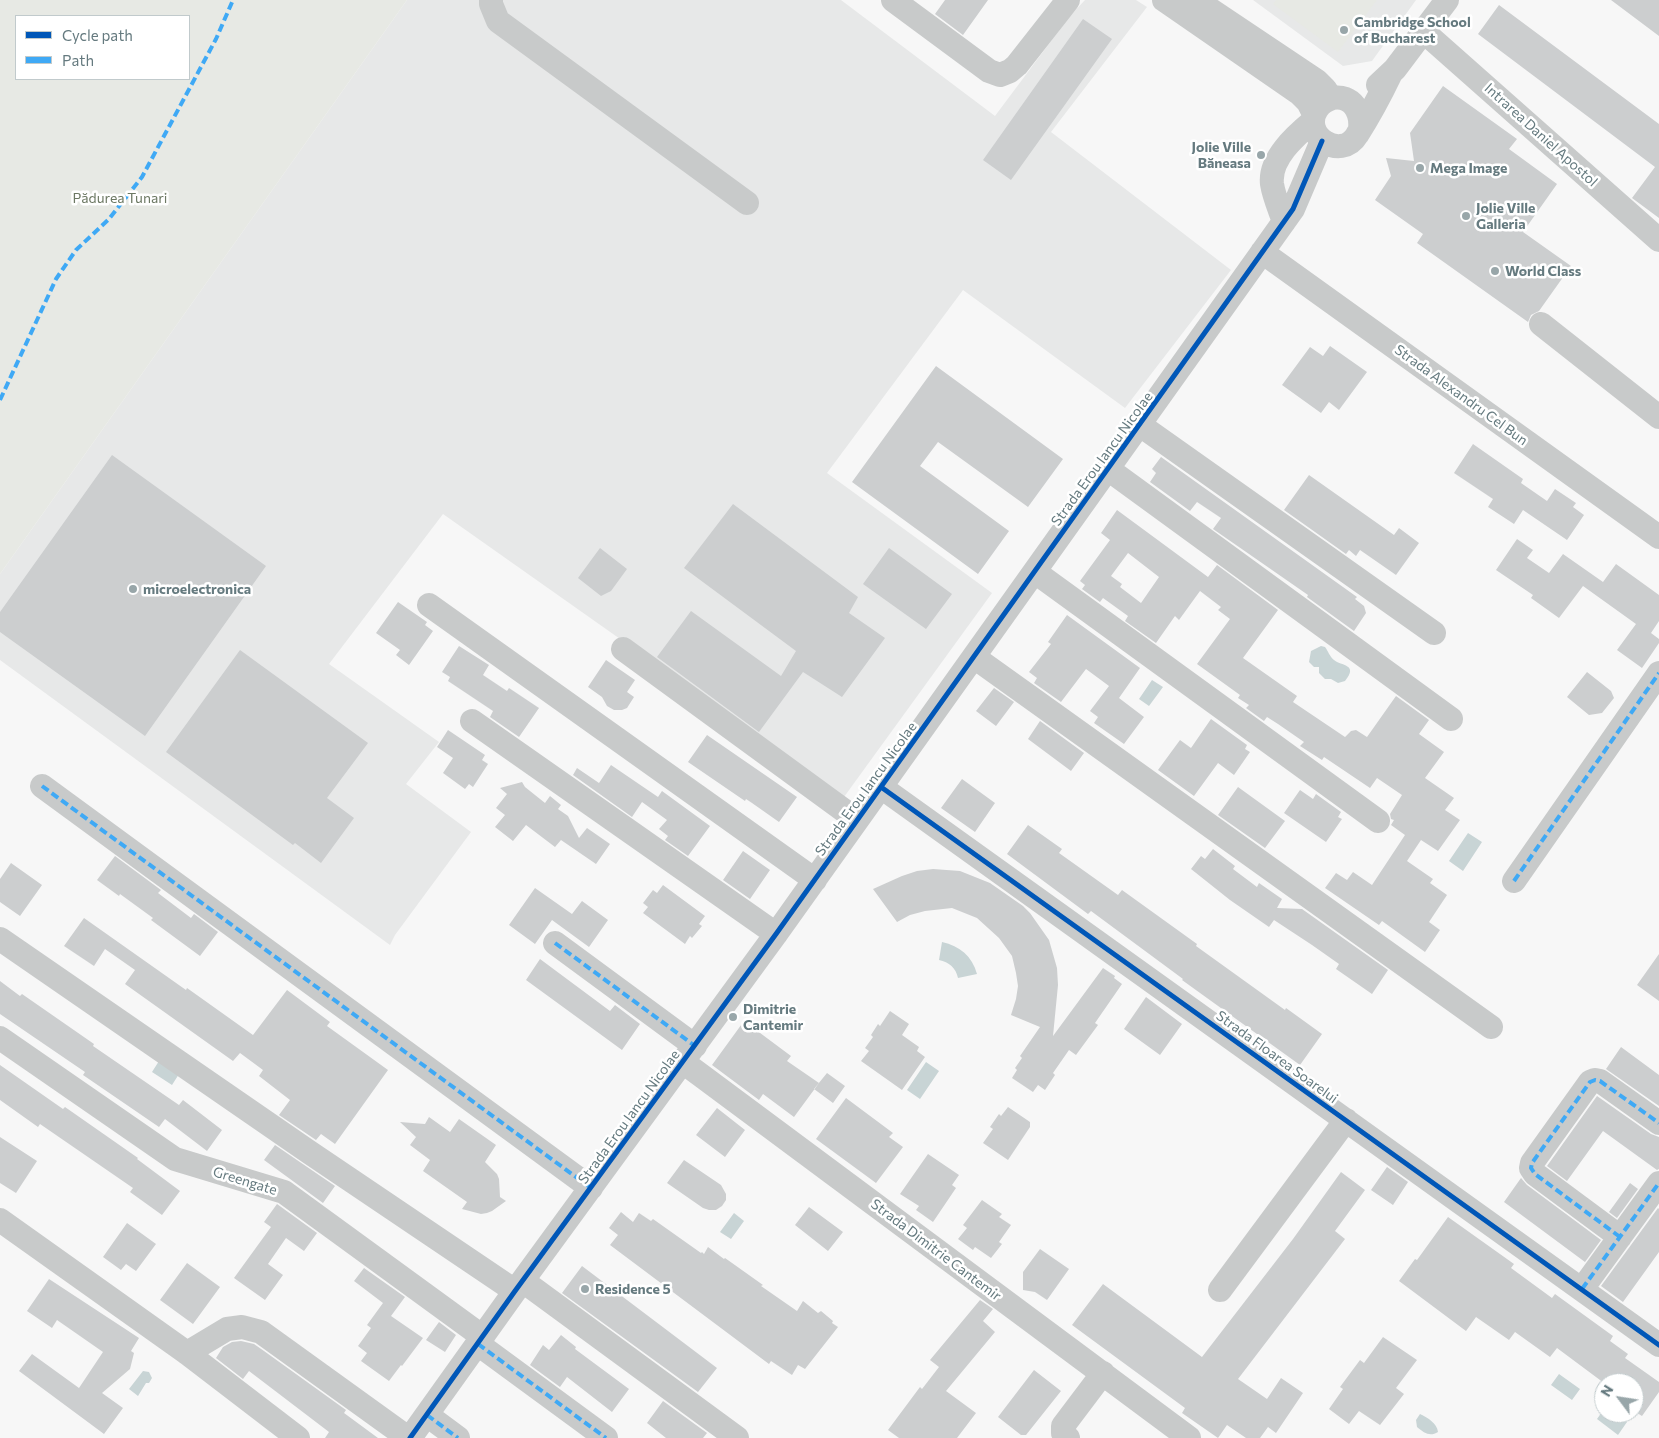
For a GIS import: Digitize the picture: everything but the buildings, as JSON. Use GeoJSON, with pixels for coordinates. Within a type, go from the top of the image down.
{"type":"FeatureCollection","features":[{"type":"Feature","properties":{"kind":"street"},"geometry":{"type":"LineString","coordinates":[[492,0],[491,4],[498,21],[747,203]]}},
{"type":"Feature","properties":{"kind":"street"},"geometry":{"type":"LineString","coordinates":[[893,0],[990,71],[1000,75],[1010,71],[1017,65],[1068,0]]}},
{"type":"Feature","properties":{"kind":"street"},"geometry":{"type":"LineString","coordinates":[[990,71],[1009,52],[1050,0]]}},
{"type":"Feature","properties":{"kind":"street"},"geometry":{"type":"LineString","coordinates":[[1164,0],[1300,94],[1329,120]]}},
{"type":"Feature","properties":{"kind":"street"},"geometry":{"type":"LineString","coordinates":[[1196,0],[1325,88],[1329,120]]}},
{"type":"Feature","properties":{"kind":"street"},"geometry":{"type":"LineString","coordinates":[[1288,215],[1272,186],[1271,174],[1275,164],[1295,136],[1329,120],[1354,105],[1359,112],[1361,120],[1360,129],[1390,75],[1447,0]]}},
{"type":"Feature","properties":{"kind":"street","name":"Intrarea Daniel Apostol"},"geometry":{"type":"LineString","coordinates":[[1423,31],[1659,240]]}},
{"type":"Feature","properties":{"kind":"street"},"geometry":{"type":"LineString","coordinates":[[1329,120],[1390,75]]}},
{"type":"Feature","properties":{"kind":"street","name":"Strada Erou Iancu Nicolae"},"geometry":{"type":"LineString","coordinates":[[409,1438],[815,880],[1288,215],[1321,178],[1329,120]]}},
{"type":"Feature","properties":{"kind":"street","name":"Strada Alexandru Cel Bun"},"geometry":{"type":"LineString","coordinates":[[1262,252],[1659,537]]}},
{"type":"Feature","properties":{"kind":"street"},"geometry":{"type":"LineString","coordinates":[[1541,324],[1659,417]]}},
{"type":"Feature","properties":{"kind":"street"},"geometry":{"type":"LineString","coordinates":[[1140,425],[1434,633]]}},
{"type":"Feature","properties":{"kind":"street"},"geometry":{"type":"LineString","coordinates":[[1108,469],[1451,719]]}},
{"type":"Feature","properties":{"kind":"street"},"geometry":{"type":"LineString","coordinates":[[1035,572],[1378,821]]}},
{"type":"Feature","properties":{"kind":"street"},"geometry":{"type":"LineString","coordinates":[[428,605],[815,880]]}},
{"type":"Feature","properties":{"kind":"street"},"geometry":{"type":"LineString","coordinates":[[623,649],[857,820]]}},
{"type":"Feature","properties":{"kind":"street"},"geometry":{"type":"LineString","coordinates":[[974,657],[1491,1027]]}},
{"type":"Feature","properties":{"kind":"street"},"geometry":{"type":"LineString","coordinates":[[1514,881],[1659,673]]}},
{"type":"Feature","properties":{"kind":"street"},"geometry":{"type":"LineString","coordinates":[[472,721],[776,934]]}},
{"type":"Feature","properties":{"kind":"street"},"geometry":{"type":"LineString","coordinates":[[42,786],[590,1188]]}},
{"type":"Feature","properties":{"kind":"street","name":"Strada Floarea Soarelui"},"geometry":{"type":"LineString","coordinates":[[881,787],[1659,1345]]}},
{"type":"Feature","properties":{"kind":"street"},"geometry":{"type":"LineString","coordinates":[[0,938],[309,1152],[519,1286],[737,1438]]}},
{"type":"Feature","properties":{"kind":"street","name":"Strada Dimitrie Cantemir"},"geometry":{"type":"LineString","coordinates":[[555,943],[689,1054],[1103,1374],[1189,1438]]}},
{"type":"Feature","properties":{"kind":"street","name":"Greengate"},"geometry":{"type":"LineString","coordinates":[[0,1038],[175,1159],[284,1192],[606,1438]]}},
{"type":"Feature","properties":{"kind":"street"},"geometry":{"type":"LineString","coordinates":[[1620,1237],[1535,1174],[1531,1168],[1532,1163],[1590,1082],[1595,1080],[1600,1081],[1659,1123]]}},
{"type":"Feature","properties":{"kind":"street"},"geometry":{"type":"LineString","coordinates":[[1220,1290],[1346,1120]]}},
{"type":"Feature","properties":{"kind":"street"},"geometry":{"type":"LineString","coordinates":[[1582,1289],[1659,1182]]}},
{"type":"Feature","properties":{"kind":"street"},"geometry":{"type":"LineString","coordinates":[[0,1220],[187,1353],[298,1438]]}},
{"type":"Feature","properties":{"kind":"street"},"geometry":{"type":"LineString","coordinates":[[187,1353],[227,1329],[242,1327],[261,1332],[409,1438]]}},
{"type":"Feature","properties":{"kind":"street"},"geometry":{"type":"LineString","coordinates":[[1068,1438],[1063,1433],[1063,1426],[1103,1374]]}},
{"type":"Feature","properties":{"kind":"street"},"geometry":{"type":"LineString","coordinates":[[427,1414],[458,1438]]}},
{"type":"Feature","properties":{"kind":"shaded area"},"geometry":{"type":"Polygon","coordinates":[[[407,0],[841,0],[995,116],[1069,17],[1085,0],[1136,0],[1147,7],[1051,132],[1231,270],[1125,408],[963,290],[827,473],[992,593],[844,797],[443,514],[329,664],[439,742],[406,784],[471,832],[395,935],[390,945],[0,660],[0,574],[407,0]]]}},
{"type":"Feature","properties":{"kind":"shaded area","name":"Cambridge School of Bucharest"},"geometry":{"type":"Polygon","coordinates":[[[1253,0],[1416,0],[1372,61],[1343,66],[1253,0]]]}},
{"type":"Feature","properties":{"kind":"shaded area"},"geometry":{"type":"Polygon","coordinates":[[[1321,646],[1325,647],[1334,660],[1350,668],[1349,675],[1345,681],[1338,683],[1331,679],[1325,679],[1319,673],[1319,667],[1314,667],[1309,662],[1311,651],[1321,646]]]}},
{"type":"Feature","properties":{"kind":"shaded area"},"geometry":{"type":"Polygon","coordinates":[[[1152,680],[1163,687],[1149,706],[1139,699],[1152,680]]]}},
{"type":"Feature","properties":{"kind":"shaded area"},"geometry":{"type":"Polygon","coordinates":[[[1468,833],[1482,842],[1463,871],[1449,861],[1468,833]]]}},
{"type":"Feature","properties":{"kind":"shaded area"},"geometry":{"type":"Polygon","coordinates":[[[942,942],[960,949],[972,962],[977,974],[958,978],[956,971],[951,966],[939,960],[942,942]]]}},
{"type":"Feature","properties":{"kind":"shaded area"},"geometry":{"type":"Polygon","coordinates":[[[159,1061],[179,1074],[172,1085],[152,1072],[159,1061]]]}},
{"type":"Feature","properties":{"kind":"shaded area"},"geometry":{"type":"Polygon","coordinates":[[[926,1062],[939,1071],[920,1099],[907,1090],[926,1062]]]}},
{"type":"Feature","properties":{"kind":"shaded area"},"geometry":{"type":"Polygon","coordinates":[[[734,1213],[744,1221],[731,1239],[720,1232],[734,1213]]]}},
{"type":"Feature","properties":{"kind":"shaded area"},"geometry":{"type":"Polygon","coordinates":[[[143,1371],[149,1372],[152,1378],[149,1383],[146,1383],[138,1396],[129,1389],[143,1371]]]}},
{"type":"Feature","properties":{"kind":"shaded area"},"geometry":{"type":"Polygon","coordinates":[[[1559,1374],[1580,1389],[1572,1400],[1551,1385],[1559,1374]]]}},
{"type":"Feature","properties":{"kind":"shaded area"},"geometry":{"type":"Polygon","coordinates":[[[1420,1414],[1434,1423],[1438,1432],[1427,1434],[1417,1427],[1416,1420],[1420,1414]]]}},
{"type":"Feature","properties":{"kind":"shaded area"},"geometry":{"type":"Polygon","coordinates":[[[1602,1423],[1626,1423],[1618,1435],[1602,1423]]]}},
{"type":"Feature","properties":{"kind":"green space","name":"Pădurea Tunari"},"geometry":{"type":"Polygon","coordinates":[[[0,0],[407,0],[0,574],[0,0]]]}},
{"type":"Feature","properties":{"kind":"green space"},"geometry":{"type":"Polygon","coordinates":[[[1276,0],[1377,0],[1338,52],[1273,4],[1276,0]]]}},
{"type":"Feature","properties":{"kind":"marked path"},"geometry":{"type":"LineString","coordinates":[[0,400],[56,279],[76,250],[109,219],[142,177],[216,39],[233,0]]}},
{"type":"Feature","properties":{"kind":"marked path"},"geometry":{"type":"LineString","coordinates":[[1514,881],[1659,673]]}},
{"type":"Feature","properties":{"kind":"marked path"},"geometry":{"type":"LineString","coordinates":[[42,786],[591,1188]]}},
{"type":"Feature","properties":{"kind":"marked path"},"geometry":{"type":"LineString","coordinates":[[555,943],[695,1046]]}},
{"type":"Feature","properties":{"kind":"marked path"},"geometry":{"type":"LineString","coordinates":[[1620,1237],[1535,1174],[1531,1168],[1532,1163],[1590,1082],[1595,1080],[1600,1081],[1659,1123]]}},
{"type":"Feature","properties":{"kind":"marked path"},"geometry":{"type":"LineString","coordinates":[[1582,1289],[1659,1183]]}},
{"type":"Feature","properties":{"kind":"marked path"},"geometry":{"type":"LineString","coordinates":[[478,1344],[606,1438]]}},
{"type":"Feature","properties":{"kind":"marked path"},"geometry":{"type":"LineString","coordinates":[[427,1415],[458,1438]]}},
{"type":"Feature","properties":{"kind":"cycle path"},"geometry":{"type":"LineString","coordinates":[[410,1438],[776,934],[1293,209],[1322,141]]}},
{"type":"Feature","properties":{"kind":"cycle path"},"geometry":{"type":"LineString","coordinates":[[881,787],[1659,1345]]}},
{"type":"Feature","properties":{"kind":"place","name":"Cambridge School of Bucharest"},"geometry":{"type":"Point","coordinates":[1344,30]}},
{"type":"Feature","properties":{"kind":"place","name":"Jolie Ville Băneasa"},"geometry":{"type":"Point","coordinates":[1261,155]}},
{"type":"Feature","properties":{"kind":"place","name":"Mega Image"},"geometry":{"type":"Point","coordinates":[1420,168]}},
{"type":"Feature","properties":{"kind":"place","name":"Jolie Ville Galleria"},"geometry":{"type":"Point","coordinates":[1466,216]}},
{"type":"Feature","properties":{"kind":"place","name":"World Class"},"geometry":{"type":"Point","coordinates":[1495,271]}},
{"type":"Feature","properties":{"kind":"place","name":"microelectronica"},"geometry":{"type":"Point","coordinates":[133,589]}},
{"type":"Feature","properties":{"kind":"place","name":"Dimitrie Cantemir"},"geometry":{"type":"Point","coordinates":[733,1017]}},
{"type":"Feature","properties":{"kind":"place","name":"Residence 5"},"geometry":{"type":"Point","coordinates":[585,1289]}}]}
